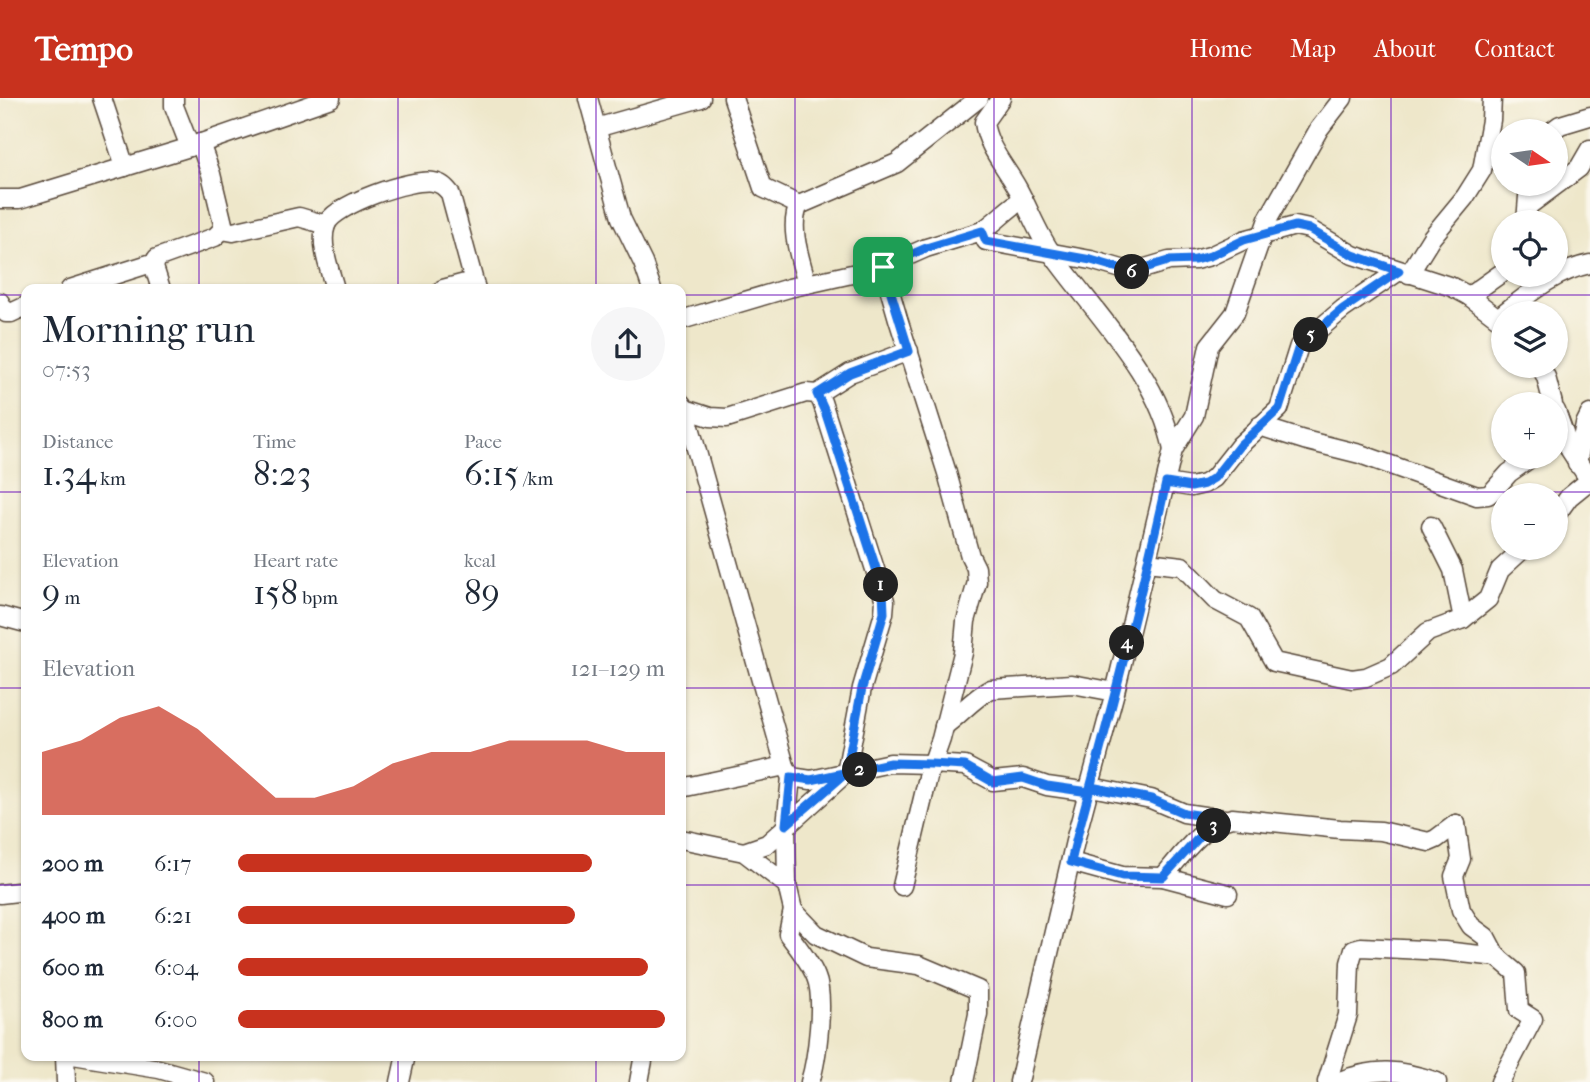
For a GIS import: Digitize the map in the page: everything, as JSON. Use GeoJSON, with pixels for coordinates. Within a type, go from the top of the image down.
{"type":"FeatureCollection","features":[{"type":"Feature","properties":{"kind":"street"},"geometry":{"type":"LineString","coordinates":[[102,98],[125,167]]}},
{"type":"Feature","properties":{"kind":"street"},"geometry":{"type":"LineString","coordinates":[[0,199],[20,199],[125,167],[331,98]]}},
{"type":"Feature","properties":{"kind":"street"},"geometry":{"type":"LineString","coordinates":[[588,98],[621,218],[651,284]]}},
{"type":"Feature","properties":{"kind":"street"},"geometry":{"type":"LineString","coordinates":[[596,128],[701,98]]}},
{"type":"Feature","properties":{"kind":"street"},"geometry":{"type":"LineString","coordinates":[[733,98],[763,188],[799,205]]}},
{"type":"Feature","properties":{"kind":"street"},"geometry":{"type":"LineString","coordinates":[[984,127],[986,117],[1002,98]]}},
{"type":"Feature","properties":{"kind":"street"},"geometry":{"type":"LineString","coordinates":[[1019,1082],[1173,450],[1194,416],[1209,346],[1236,313],[1261,236],[1307,148],[1343,98]]}},
{"type":"Feature","properties":{"kind":"street"},"geometry":{"type":"LineString","coordinates":[[1166,483],[1191,487],[1214,478],[1240,445],[1279,409],[1299,346],[1343,309],[1404,272],[1465,197],[1482,170],[1492,98]]}},
{"type":"Feature","properties":{"kind":"street"},"geometry":{"type":"LineString","coordinates":[[807,284],[796,236],[795,213],[799,205],[897,163],[971,100],[991,145],[1051,254],[1138,367],[1163,414],[1173,450]]}},
{"type":"Feature","properties":{"kind":"street"},"geometry":{"type":"LineString","coordinates":[[85,284],[155,262],[161,257],[215,237],[222,230],[223,224],[211,174],[173,101]]}},
{"type":"Feature","properties":{"kind":"street"},"geometry":{"type":"LineString","coordinates":[[1568,123],[1590,116]]}},
{"type":"Feature","properties":{"kind":"street"},"geometry":{"type":"LineString","coordinates":[[1532,210],[1579,168],[1590,149]]}},
{"type":"Feature","properties":{"kind":"street"},"geometry":{"type":"LineString","coordinates":[[333,284],[324,243],[326,225],[337,212],[413,181],[440,184],[450,193],[475,284]]}},
{"type":"Feature","properties":{"kind":"street"},"geometry":{"type":"LineString","coordinates":[[686,319],[807,284],[883,267],[926,248],[982,231],[996,222],[1008,208],[1023,199]]}},
{"type":"Feature","properties":{"kind":"street"},"geometry":{"type":"LineString","coordinates":[[222,230],[233,232],[299,217],[326,225]]}},
{"type":"Feature","properties":{"kind":"street"},"geometry":{"type":"LineString","coordinates":[[982,231],[986,241],[1091,260],[1132,272],[1168,261],[1195,260],[1210,256],[1230,246],[1295,226],[1309,229],[1353,255],[1452,287],[1491,310]]}},
{"type":"Feature","properties":{"kind":"street"},"geometry":{"type":"LineString","coordinates":[[155,262],[159,284]]}},
{"type":"Feature","properties":{"kind":"street"},"geometry":{"type":"LineString","coordinates":[[1521,301],[1543,283],[1564,271],[1590,264]]}},
{"type":"Feature","properties":{"kind":"street"},"geometry":{"type":"LineString","coordinates":[[883,267],[970,556],[976,568],[977,582],[965,621],[963,653],[931,764],[902,886]]}},
{"type":"Feature","properties":{"kind":"street"},"geometry":{"type":"LineString","coordinates":[[1469,296],[1491,280]]}},
{"type":"Feature","properties":{"kind":"street"},"geometry":{"type":"LineString","coordinates":[[0,302],[6,313],[21,308]]}},
{"type":"Feature","properties":{"kind":"street"},"geometry":{"type":"LineString","coordinates":[[686,407],[710,417],[727,418],[806,393],[817,394],[850,373],[909,351]]}},
{"type":"Feature","properties":{"kind":"street"},"geometry":{"type":"LineString","coordinates":[[686,845],[744,852],[767,844],[846,773],[862,688],[884,613],[885,601],[826,414],[817,394]]}},
{"type":"Feature","properties":{"kind":"street"},"geometry":{"type":"LineString","coordinates":[[686,416],[788,771],[787,885],[793,910],[788,934],[817,978],[819,1022],[815,1064],[810,1082]]}},
{"type":"Feature","properties":{"kind":"street"},"geometry":{"type":"LineString","coordinates":[[1568,435],[1588,419]]}},
{"type":"Feature","properties":{"kind":"street"},"geometry":{"type":"LineString","coordinates":[[1577,464],[1588,419]]}},
{"type":"Feature","properties":{"kind":"street"},"geometry":{"type":"LineString","coordinates":[[1259,426],[1360,454],[1477,496],[1488,495],[1515,469]]}},
{"type":"Feature","properties":{"kind":"street"},"geometry":{"type":"LineString","coordinates":[[1568,450],[1590,480],[1568,498]]}},
{"type":"Feature","properties":{"kind":"street"},"geometry":{"type":"LineString","coordinates":[[1432,526],[1453,570],[1462,619]]}},
{"type":"Feature","properties":{"kind":"street"},"geometry":{"type":"LineString","coordinates":[[1147,562],[1182,566],[1214,600],[1249,618],[1274,662],[1352,679],[1366,677],[1391,666],[1428,632],[1462,619],[1488,599],[1500,570],[1511,560]]}},
{"type":"Feature","properties":{"kind":"street"},"geometry":{"type":"LineString","coordinates":[[0,616],[21,622]]}},
{"type":"Feature","properties":{"kind":"street"},"geometry":{"type":"LineString","coordinates":[[944,726],[962,713],[980,694],[991,689],[1072,684],[1115,692]]}},
{"type":"Feature","properties":{"kind":"street"},"geometry":{"type":"LineString","coordinates":[[686,787],[788,771],[811,780],[890,763],[931,764],[965,766],[993,782],[1023,778],[1047,786],[1151,799],[1184,813],[1224,819],[1246,818],[1381,831],[1429,842],[1456,824],[1461,859],[1454,876],[1461,910],[1471,926],[1489,940],[1498,957],[1511,967],[1518,977],[1519,1010],[1533,1019],[1500,1082]]}},
{"type":"Feature","properties":{"kind":"street"},"geometry":{"type":"LineString","coordinates":[[1163,877],[1202,834],[1224,819]]}},
{"type":"Feature","properties":{"kind":"street"},"geometry":{"type":"LineString","coordinates":[[744,852],[787,885]]}},
{"type":"Feature","properties":{"kind":"street"},"geometry":{"type":"LineString","coordinates":[[1071,862],[1122,876],[1163,877],[1228,894]]}},
{"type":"Feature","properties":{"kind":"street"},"geometry":{"type":"LineString","coordinates":[[0,894],[21,892]]}},
{"type":"Feature","properties":{"kind":"street"},"geometry":{"type":"LineString","coordinates":[[793,910],[816,934],[866,958],[919,965],[978,990],[978,1014],[964,1082]]}},
{"type":"Feature","properties":{"kind":"street"},"geometry":{"type":"LineString","coordinates":[[1327,1082],[1346,1027],[1350,963],[1354,949],[1361,947],[1444,951],[1498,957]]}},
{"type":"Feature","properties":{"kind":"street"},"geometry":{"type":"LineString","coordinates":[[65,1061],[66,1082]]}},
{"type":"Feature","properties":{"kind":"street"},"geometry":{"type":"LineString","coordinates":[[110,1061],[159,1069],[200,1082]]}},
{"type":"Feature","properties":{"kind":"street"},"geometry":{"type":"LineString","coordinates":[[400,1082],[405,1061]]}},
{"type":"Feature","properties":{"kind":"street"},"geometry":{"type":"LineString","coordinates":[[639,1082],[643,1061]]}},
{"type":"Feature","properties":{"kind":"street"},"geometry":{"type":"LineString","coordinates":[[1337,1082],[1379,1070],[1437,1082]]}},
{"type":"Feature","properties":{"kind":"route"},"geometry":{"type":"LineString","coordinates":[[883,267],[909,351],[850,373],[817,394],[826,414],[883,590],[884,613],[862,688],[846,773],[786,825],[791,777],[811,780],[846,773],[890,763],[965,766],[993,782],[1023,778],[1047,786],[1089,792],[1091,787],[1151,799],[1184,813],[1224,819],[1202,834],[1163,877],[1122,876],[1071,862],[1076,837],[1091,787],[1115,692],[1166,483],[1191,487],[1214,478],[1240,445],[1279,409],[1299,346],[1343,309],[1399,271],[1353,255],[1309,229],[1295,226],[1244,240],[1210,256],[1195,260],[1168,261],[1132,272],[1091,260],[986,241],[982,231],[926,248],[883,267]]}}]}
